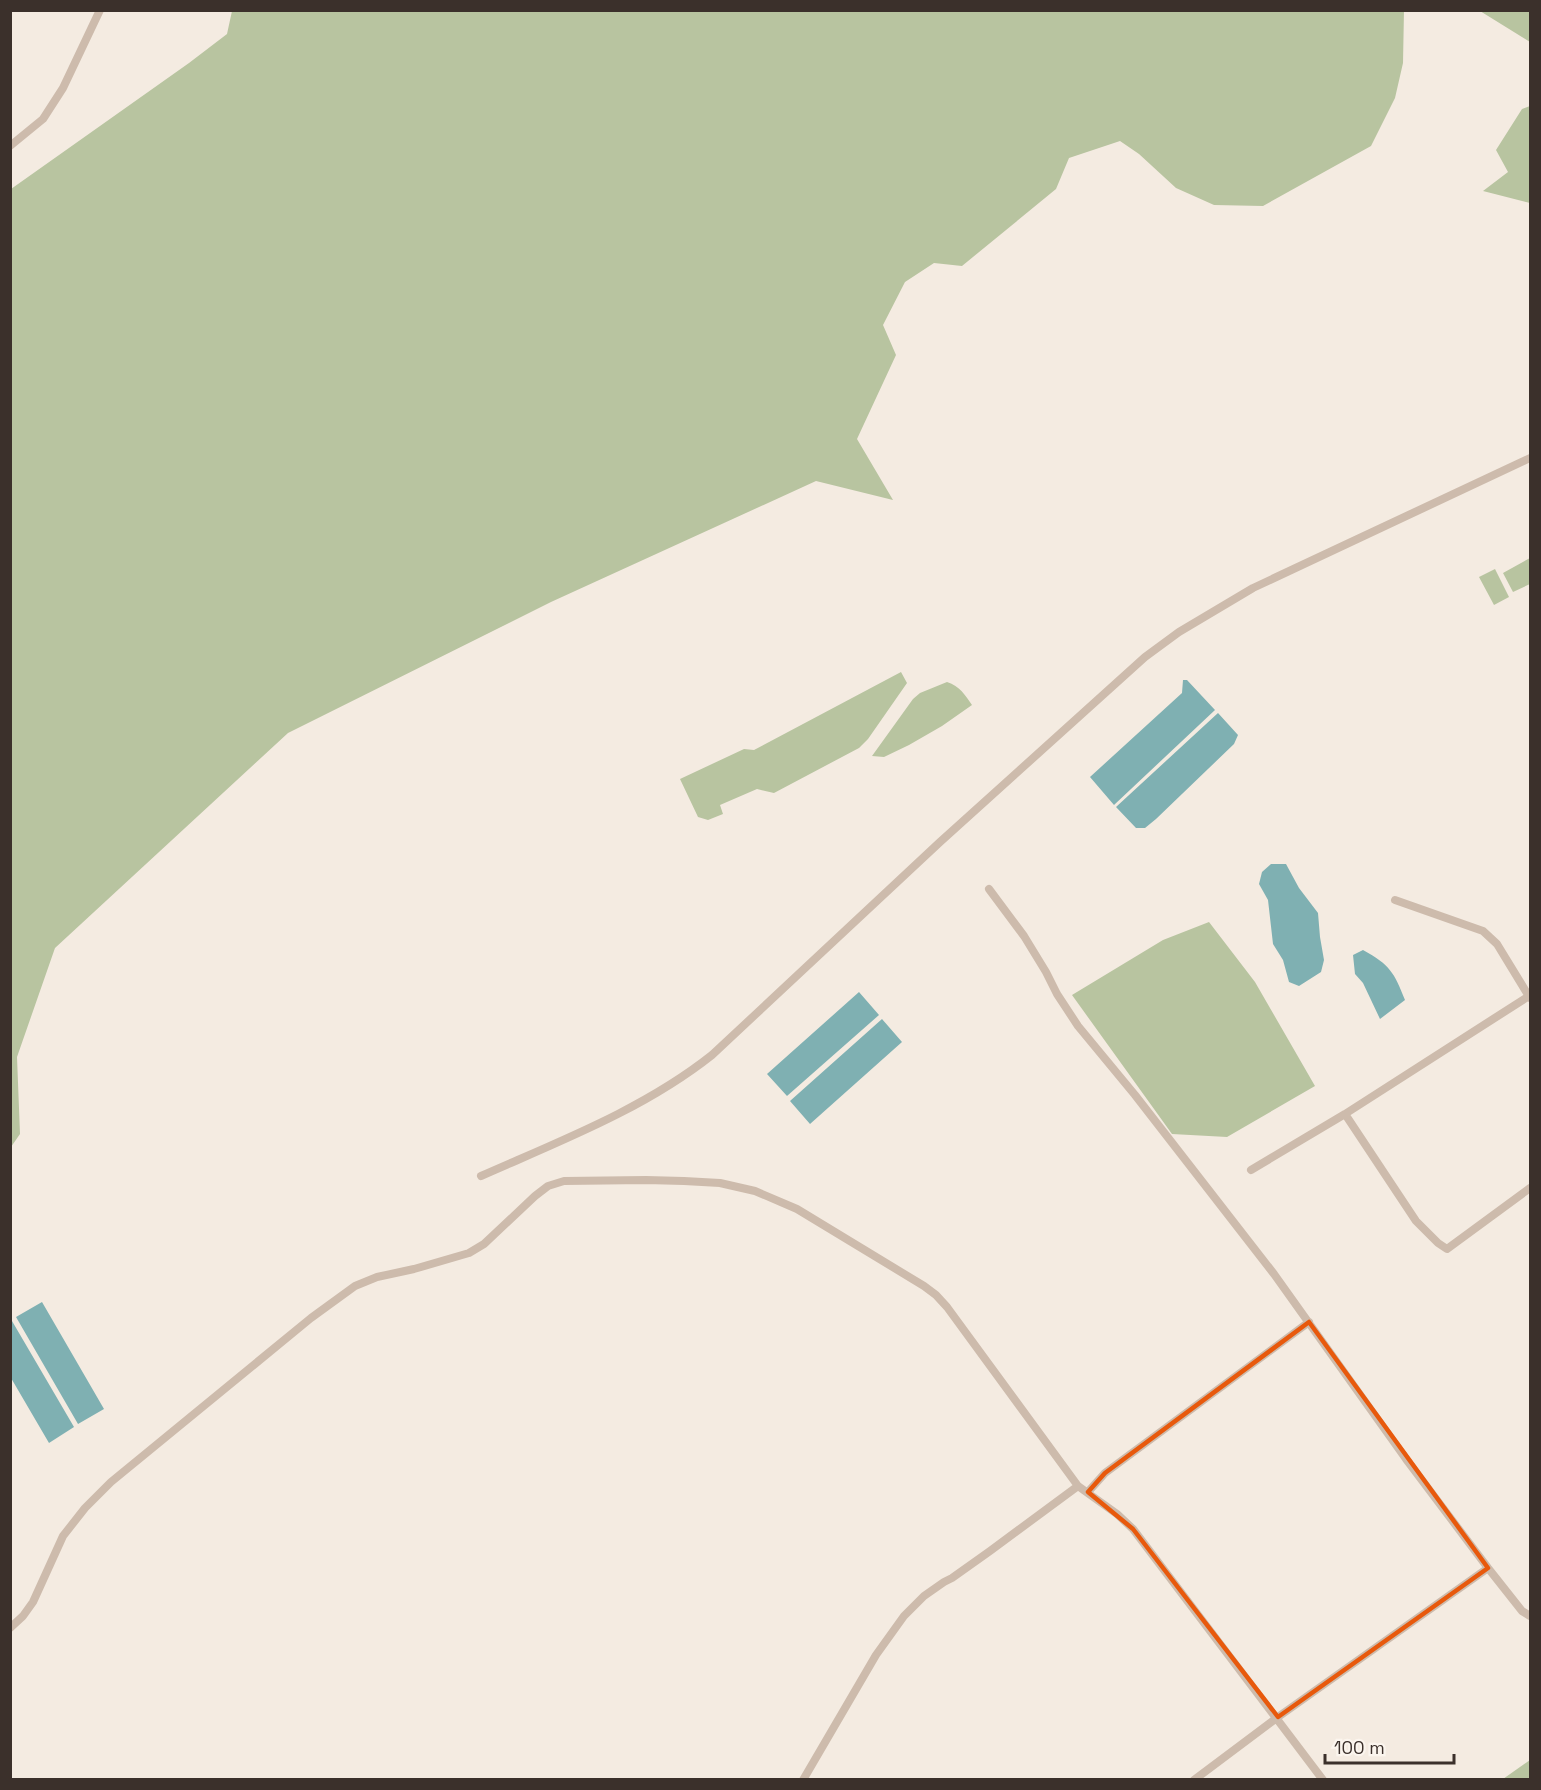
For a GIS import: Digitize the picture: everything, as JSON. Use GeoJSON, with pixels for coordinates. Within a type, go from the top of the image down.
{"type":"FeatureCollection","features":[{"type":"Feature","properties":{"kind":"street"},"geometry":{"type":"LineString","coordinates":[[10,146],[43,119],[63,88],[100,10]]}},
{"type":"Feature","properties":{"kind":"street"},"geometry":{"type":"LineString","coordinates":[[481,1176],[630,1107],[691,1071],[712,1055],[940,842],[1145,657],[1179,632],[1253,588],[1530,458]]}},
{"type":"Feature","properties":{"kind":"street"},"geometry":{"type":"LineString","coordinates":[[989,890],[1024,936],[1078,1026],[1135,1095],[1309,1322],[1488,1568],[1522,1611],[1530,1616]]}},
{"type":"Feature","properties":{"kind":"street"},"geometry":{"type":"LineString","coordinates":[[1251,1170],[1345,1114],[1530,997],[1497,944],[1483,931],[1395,900]]}},
{"type":"Feature","properties":{"kind":"street"},"geometry":{"type":"LineString","coordinates":[[1345,1114],[1416,1221],[1447,1249],[1530,1188]]}},
{"type":"Feature","properties":{"kind":"street"},"geometry":{"type":"LineString","coordinates":[[10,1628],[33,1602],[63,1536],[85,1508],[111,1482],[311,1318],[355,1286],[377,1277],[469,1253],[484,1244],[548,1186],[564,1181],[646,1179],[720,1183],[755,1191],[797,1209],[936,1295],[1078,1486],[1117,1514],[1133,1529],[1323,1779]]}},
{"type":"Feature","properties":{"kind":"street"},"geometry":{"type":"LineString","coordinates":[[1088,1492],[1105,1473],[1309,1322]]}},
{"type":"Feature","properties":{"kind":"street"},"geometry":{"type":"LineString","coordinates":[[803,1779],[876,1655],[904,1616],[924,1596],[1017,1532],[1078,1486]]}},
{"type":"Feature","properties":{"kind":"street"},"geometry":{"type":"LineString","coordinates":[[1194,1779],[1488,1568]]}},
{"type":"Feature","properties":{"kind":"highlighted area"},"geometry":{"type":"Polygon","coordinates":[[[1309,1322],[1488,1568],[1278,1717],[1133,1529],[1088,1492],[1105,1473],[1309,1322]]]}},
{"type":"Feature","properties":{"kind":"green space"},"geometry":{"type":"Polygon","coordinates":[[[1404,10],[1403,63],[1395,98],[1371,146],[1263,206],[1214,205],[1176,188],[1139,154],[1120,141],[1069,158],[1056,189],[962,266],[934,263],[905,282],[883,325],[896,355],[857,439],[893,500],[816,481],[551,602],[288,733],[55,948],[17,1057],[20,1134],[11,1147],[11,189],[227,34],[232,11],[1404,10]]]}},
{"type":"Feature","properties":{"kind":"green space"},"geometry":{"type":"Polygon","coordinates":[[[1480,11],[1530,11],[1530,42],[1480,11]]]}},
{"type":"Feature","properties":{"kind":"green space"},"geometry":{"type":"Polygon","coordinates":[[[1530,106],[1530,203],[1483,191],[1508,172],[1496,150],[1522,109],[1530,106]]]}},
{"type":"Feature","properties":{"kind":"green space"},"geometry":{"type":"Polygon","coordinates":[[[1530,558],[1530,584],[1513,592],[1503,573],[1530,558]]]}},
{"type":"Feature","properties":{"kind":"green space"},"geometry":{"type":"Polygon","coordinates":[[[1495,569],[1509,597],[1494,605],[1479,577],[1495,569]]]}},
{"type":"Feature","properties":{"kind":"green space"},"geometry":{"type":"Polygon","coordinates":[[[901,672],[907,683],[868,739],[859,748],[774,793],[757,789],[720,805],[723,814],[708,820],[698,817],[680,779],[744,749],[754,750],[901,672]]]}},
{"type":"Feature","properties":{"kind":"green space"},"geometry":{"type":"Polygon","coordinates":[[[947,682],[959,688],[972,705],[909,745],[884,757],[872,756],[913,699],[920,693],[947,682]]]}},
{"type":"Feature","properties":{"kind":"green space"},"geometry":{"type":"Polygon","coordinates":[[[1209,922],[1255,982],[1315,1086],[1227,1137],[1172,1134],[1072,995],[1163,940],[1209,922]]]}},
{"type":"Feature","properties":{"kind":"green space"},"geometry":{"type":"Polygon","coordinates":[[[1530,1760],[1530,1779],[1503,1779],[1530,1760]]]}},
{"type":"Feature","properties":{"kind":"water"},"geometry":{"type":"Polygon","coordinates":[[[1183,680],[1187,680],[1215,710],[1114,805],[1090,777],[1182,693],[1183,680]]]}},
{"type":"Feature","properties":{"kind":"water"},"geometry":{"type":"Polygon","coordinates":[[[1218,713],[1238,735],[1234,744],[1156,819],[1145,828],[1136,828],[1116,807],[1218,713]]]}},
{"type":"Feature","properties":{"kind":"water"},"geometry":{"type":"Polygon","coordinates":[[[1271,864],[1286,864],[1299,888],[1318,913],[1324,960],[1321,972],[1299,986],[1289,982],[1283,960],[1273,944],[1268,900],[1259,884],[1262,872],[1271,864]]]}},
{"type":"Feature","properties":{"kind":"water"},"geometry":{"type":"Polygon","coordinates":[[[1363,950],[1390,970],[1405,1000],[1380,1019],[1363,983],[1355,974],[1353,955],[1363,950]]]}},
{"type":"Feature","properties":{"kind":"water"},"geometry":{"type":"Polygon","coordinates":[[[859,992],[879,1015],[787,1096],[767,1074],[859,992]]]}},
{"type":"Feature","properties":{"kind":"water"},"geometry":{"type":"Polygon","coordinates":[[[882,1019],[902,1042],[810,1124],[790,1101],[882,1019]]]}},
{"type":"Feature","properties":{"kind":"water"},"geometry":{"type":"Polygon","coordinates":[[[42,1302],[104,1409],[78,1424],[16,1317],[42,1302]]]}},
{"type":"Feature","properties":{"kind":"water"},"geometry":{"type":"Polygon","coordinates":[[[11,1321],[74,1427],[49,1443],[11,1378],[11,1321]]]}}]}
